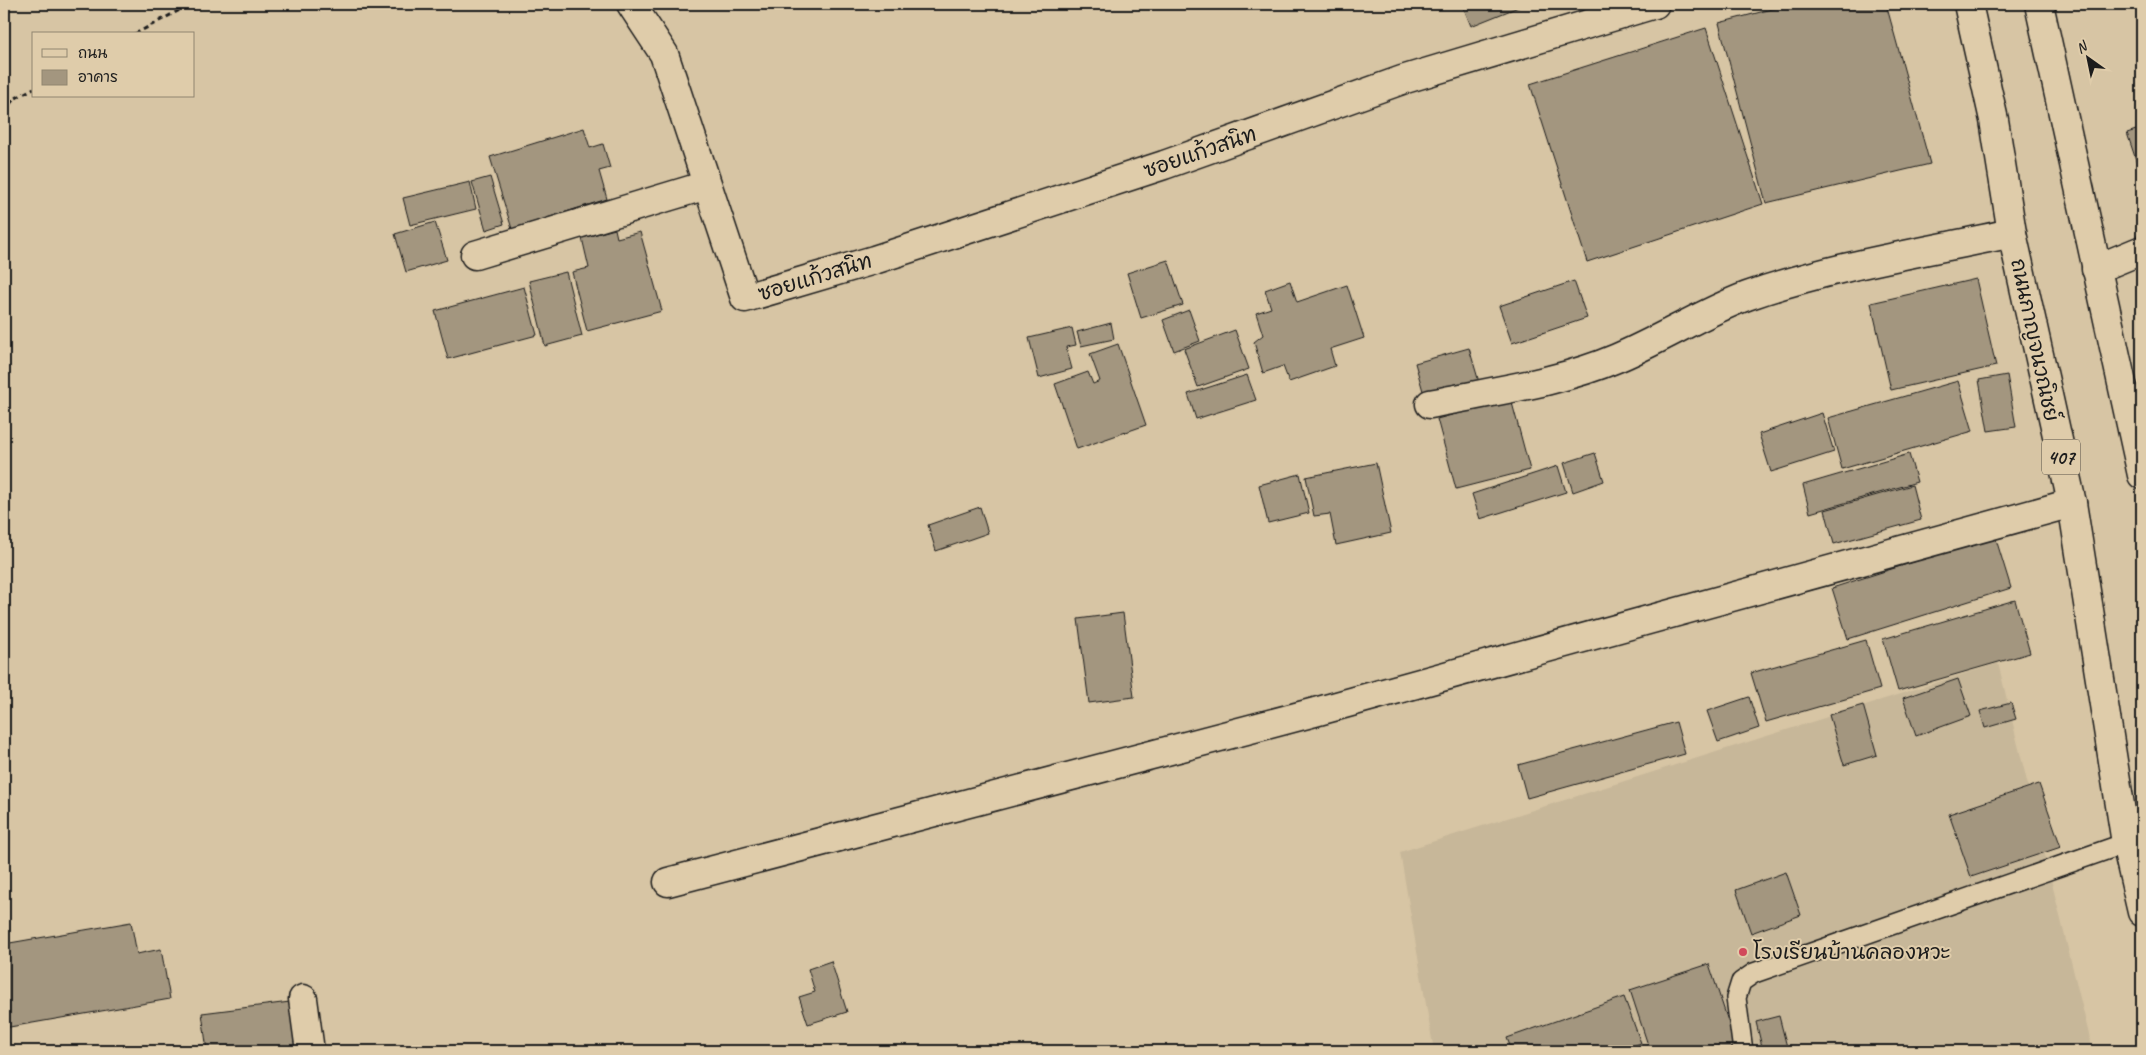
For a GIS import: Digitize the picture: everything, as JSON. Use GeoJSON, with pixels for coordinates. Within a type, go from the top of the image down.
{"type":"FeatureCollection","features":[{"type":"Feature","properties":{"kind":"street"},"geometry":{"type":"LineString","coordinates":[[475,255],[707,185],[664,54],[631,4]]}},
{"type":"Feature","properties":{"kind":"street","name":"ซอยแก้วสนิท"},"geometry":{"type":"LineString","coordinates":[[707,185],[745,298],[874,260],[1164,165],[1402,80],[1655,4]]}},
{"type":"Feature","properties":{"kind":"street","name":"ถนนกาญจนวณิชย์"},"geometry":{"type":"LineString","coordinates":[[1968,4],[1994,120],[2012,233],[2072,503],[2126,843],[2142,912]]}},
{"type":"Feature","properties":{"kind":"street"},"geometry":{"type":"LineString","coordinates":[[2039,4],[2096,269],[2140,447],[2142,475]]}},
{"type":"Feature","properties":{"kind":"street"},"geometry":{"type":"LineString","coordinates":[[1430,404],[1580,372],[1617,358],[1748,296],[1814,276],[2012,233]]}},
{"type":"Feature","properties":{"kind":"street"},"geometry":{"type":"LineString","coordinates":[[2096,269],[2142,250]]}},
{"type":"Feature","properties":{"kind":"street"},"geometry":{"type":"LineString","coordinates":[[668,882],[1315,712],[2072,503]]}},
{"type":"Feature","properties":{"kind":"street"},"geometry":{"type":"LineString","coordinates":[[303,1000],[310,1051]]}},
{"type":"Feature","properties":{"kind":"lane"},"geometry":{"type":"LineString","coordinates":[[1743,1051],[1736,998],[1742,982],[1754,973],[2126,843]]}},
{"type":"Feature","properties":{"kind":"path"},"geometry":{"type":"LineString","coordinates":[[139,32],[191,4]]}},
{"type":"Feature","properties":{"kind":"path"},"geometry":{"type":"LineString","coordinates":[[4,111],[14,99],[32,89]]}},
{"type":"Feature","properties":{"kind":"shaded area","name":"โรงเรียนบ้านคลองหวะ"},"geometry":{"type":"Polygon","coordinates":[[[1998,663],[2093,1051],[1434,1051],[1400,852],[1998,663]]]}},
{"type":"Feature","properties":{"kind":"building"},"geometry":{"type":"Polygon","coordinates":[[[1462,4],[1526,4],[1471,26],[1462,4]]]}},
{"type":"Feature","properties":{"kind":"building"},"geometry":{"type":"Polygon","coordinates":[[[1791,4],[1886,4],[1930,164],[1766,203],[1719,23],[1791,4]]]}},
{"type":"Feature","properties":{"kind":"building"},"geometry":{"type":"Polygon","coordinates":[[[1706,28],[1763,204],[1587,262],[1530,84],[1706,28]]]}},
{"type":"Feature","properties":{"kind":"building"},"geometry":{"type":"Polygon","coordinates":[[[584,128],[590,148],[603,144],[610,168],[599,171],[607,199],[512,229],[490,157],[584,128]]]}},
{"type":"Feature","properties":{"kind":"building"},"geometry":{"type":"Polygon","coordinates":[[[2142,128],[2142,178],[2127,133],[2142,128]]]}},
{"type":"Feature","properties":{"kind":"building"},"geometry":{"type":"Polygon","coordinates":[[[490,177],[504,224],[486,230],[472,182],[490,177]]]}},
{"type":"Feature","properties":{"kind":"building"},"geometry":{"type":"Polygon","coordinates":[[[470,182],[476,209],[410,225],[403,198],[470,182]]]}},
{"type":"Feature","properties":{"kind":"building"},"geometry":{"type":"Polygon","coordinates":[[[435,222],[447,260],[406,272],[395,234],[435,222]]]}},
{"type":"Feature","properties":{"kind":"building"},"geometry":{"type":"Polygon","coordinates":[[[615,229],[617,238],[640,232],[662,311],[587,331],[572,272],[589,268],[582,238],[615,229]]]}},
{"type":"Feature","properties":{"kind":"building"},"geometry":{"type":"Polygon","coordinates":[[[1168,260],[1183,305],[1141,318],[1127,273],[1168,260]]]}},
{"type":"Feature","properties":{"kind":"building"},"geometry":{"type":"Polygon","coordinates":[[[566,272],[582,336],[545,346],[529,281],[566,272]]]}},
{"type":"Feature","properties":{"kind":"building"},"geometry":{"type":"Polygon","coordinates":[[[1976,279],[1996,366],[1891,390],[1871,303],[1976,279]]]}},
{"type":"Feature","properties":{"kind":"building"},"geometry":{"type":"Polygon","coordinates":[[[1290,281],[1297,302],[1347,285],[1364,338],[1330,349],[1335,366],[1289,382],[1283,366],[1263,373],[1254,342],[1263,335],[1256,313],[1271,308],[1265,290],[1290,281]]]}},
{"type":"Feature","properties":{"kind":"building"},"geometry":{"type":"Polygon","coordinates":[[[1574,281],[1587,318],[1512,343],[1499,306],[1574,281]]]}},
{"type":"Feature","properties":{"kind":"building"},"geometry":{"type":"Polygon","coordinates":[[[524,287],[537,335],[448,359],[435,311],[524,287]]]}},
{"type":"Feature","properties":{"kind":"building"},"geometry":{"type":"Polygon","coordinates":[[[1189,310],[1200,341],[1174,351],[1163,320],[1189,310]]]}},
{"type":"Feature","properties":{"kind":"building"},"geometry":{"type":"Polygon","coordinates":[[[1111,323],[1114,339],[1081,346],[1077,332],[1111,323]]]}},
{"type":"Feature","properties":{"kind":"building"},"geometry":{"type":"Polygon","coordinates":[[[1072,328],[1076,345],[1066,347],[1072,369],[1039,378],[1029,338],[1072,328]]]}},
{"type":"Feature","properties":{"kind":"building"},"geometry":{"type":"Polygon","coordinates":[[[1235,330],[1249,369],[1198,387],[1184,349],[1235,330]]]}},
{"type":"Feature","properties":{"kind":"building"},"geometry":{"type":"Polygon","coordinates":[[[1118,344],[1146,425],[1077,449],[1055,384],[1088,372],[1093,384],[1100,381],[1090,354],[1118,344]]]}},
{"type":"Feature","properties":{"kind":"building"},"geometry":{"type":"Polygon","coordinates":[[[1469,348],[1479,382],[1425,398],[1415,363],[1469,348]]]}},
{"type":"Feature","properties":{"kind":"building"},"geometry":{"type":"Polygon","coordinates":[[[1247,375],[1256,400],[1196,419],[1188,394],[1247,375]]]}},
{"type":"Feature","properties":{"kind":"building"},"geometry":{"type":"Polygon","coordinates":[[[2007,375],[2016,427],[1988,431],[1979,380],[2007,375]]]}},
{"type":"Feature","properties":{"kind":"building"},"geometry":{"type":"Polygon","coordinates":[[[1958,381],[1973,431],[1842,469],[1828,418],[1958,381]]]}},
{"type":"Feature","properties":{"kind":"building"},"geometry":{"type":"Polygon","coordinates":[[[1511,399],[1530,470],[1456,489],[1437,419],[1511,399]]]}},
{"type":"Feature","properties":{"kind":"building"},"geometry":{"type":"Polygon","coordinates":[[[1822,413],[1834,452],[1771,472],[1759,434],[1822,413]]]}},
{"type":"Feature","properties":{"kind":"building"},"geometry":{"type":"Polygon","coordinates":[[[1595,453],[1604,481],[1573,492],[1564,463],[1595,453]]]}},
{"type":"Feature","properties":{"kind":"building"},"geometry":{"type":"Polygon","coordinates":[[[1909,454],[1917,482],[1810,513],[1803,485],[1909,454]]]}},
{"type":"Feature","properties":{"kind":"building"},"geometry":{"type":"Polygon","coordinates":[[[1376,463],[1391,533],[1336,545],[1330,514],[1314,516],[1306,477],[1376,463]]]}},
{"type":"Feature","properties":{"kind":"building"},"geometry":{"type":"Polygon","coordinates":[[[1558,466],[1566,492],[1480,519],[1472,494],[1558,466]]]}},
{"type":"Feature","properties":{"kind":"building"},"geometry":{"type":"Polygon","coordinates":[[[1300,474],[1309,513],[1268,523],[1259,485],[1300,474]]]}},
{"type":"Feature","properties":{"kind":"building"},"geometry":{"type":"Polygon","coordinates":[[[1912,485],[1921,520],[1834,544],[1825,510],[1912,485]]]}},
{"type":"Feature","properties":{"kind":"building"},"geometry":{"type":"Polygon","coordinates":[[[980,507],[988,533],[936,551],[928,525],[980,507]]]}},
{"type":"Feature","properties":{"kind":"building"},"geometry":{"type":"Polygon","coordinates":[[[1995,536],[2011,588],[1848,639],[1832,588],[1995,536]]]}},
{"type":"Feature","properties":{"kind":"building"},"geometry":{"type":"Polygon","coordinates":[[[2015,600],[2030,653],[1898,691],[1883,639],[2015,600]]]}},
{"type":"Feature","properties":{"kind":"building"},"geometry":{"type":"Polygon","coordinates":[[[1123,613],[1134,697],[1089,703],[1078,619],[1123,613]]]}},
{"type":"Feature","properties":{"kind":"building"},"geometry":{"type":"Polygon","coordinates":[[[1866,640],[1880,689],[1766,722],[1751,673],[1866,640]]]}},
{"type":"Feature","properties":{"kind":"building"},"geometry":{"type":"Polygon","coordinates":[[[1958,679],[1971,716],[1916,736],[1903,698],[1958,679]]]}},
{"type":"Feature","properties":{"kind":"building"},"geometry":{"type":"Polygon","coordinates":[[[1749,697],[1759,728],[1718,742],[1707,711],[1749,697]]]}},
{"type":"Feature","properties":{"kind":"building"},"geometry":{"type":"Polygon","coordinates":[[[2011,703],[2016,719],[1985,728],[1980,711],[2011,703]]]}},
{"type":"Feature","properties":{"kind":"building"},"geometry":{"type":"Polygon","coordinates":[[[1863,705],[1877,755],[1844,765],[1829,715],[1863,705]]]}},
{"type":"Feature","properties":{"kind":"building"},"geometry":{"type":"Polygon","coordinates":[[[1676,722],[1685,754],[1527,798],[1518,765],[1676,722]]]}},
{"type":"Feature","properties":{"kind":"building"},"geometry":{"type":"Polygon","coordinates":[[[2039,784],[2061,847],[1971,877],[1949,814],[2039,784]]]}},
{"type":"Feature","properties":{"kind":"building"},"geometry":{"type":"Polygon","coordinates":[[[1786,872],[1801,915],[1751,933],[1736,890],[1786,872]]]}},
{"type":"Feature","properties":{"kind":"building"},"geometry":{"type":"Polygon","coordinates":[[[131,922],[137,954],[161,949],[170,999],[4,1028],[4,944],[131,922]]]}},
{"type":"Feature","properties":{"kind":"building"},"geometry":{"type":"Polygon","coordinates":[[[831,961],[847,1012],[808,1024],[799,997],[815,992],[808,969],[831,961]]]}},
{"type":"Feature","properties":{"kind":"building"},"geometry":{"type":"Polygon","coordinates":[[[1709,964],[1738,1051],[1650,1051],[1630,990],[1709,964]]]}},
{"type":"Feature","properties":{"kind":"building"},"geometry":{"type":"Polygon","coordinates":[[[1624,997],[1641,1043],[1618,1051],[1512,1051],[1507,1038],[1624,997]]]}},
{"type":"Feature","properties":{"kind":"building"},"geometry":{"type":"Polygon","coordinates":[[[290,1002],[296,1051],[207,1051],[202,1013],[290,1002]]]}},
{"type":"Feature","properties":{"kind":"building"},"geometry":{"type":"Polygon","coordinates":[[[1779,1016],[1788,1051],[1763,1051],[1756,1022],[1779,1016]]]}},
{"type":"Feature","properties":{"kind":"place","name":"โรงเรียนบ้านคลองหวะ"},"geometry":{"type":"Point","coordinates":[1743,952]}}]}
